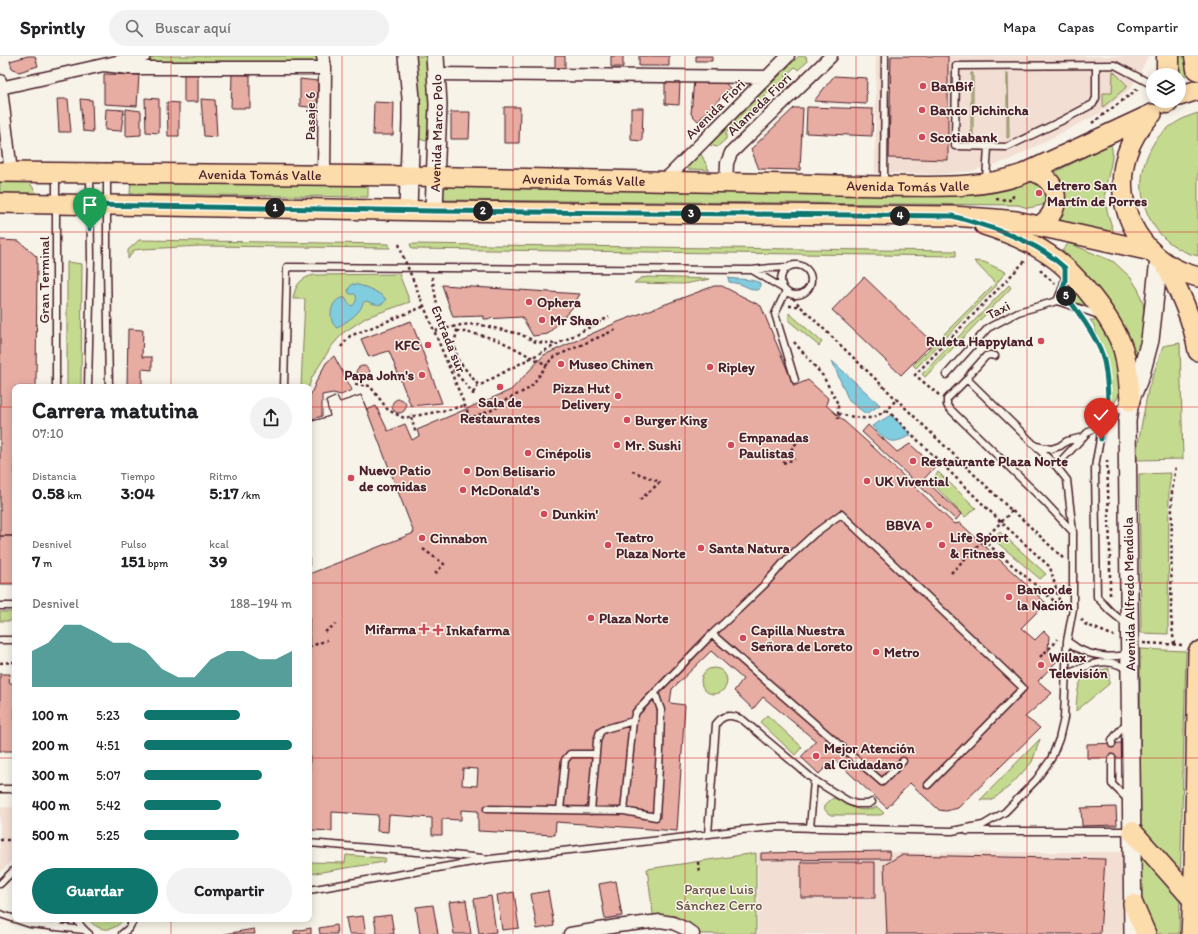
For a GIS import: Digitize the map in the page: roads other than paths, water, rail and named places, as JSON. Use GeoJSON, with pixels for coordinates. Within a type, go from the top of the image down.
{"type":"FeatureCollection","features":[{"type":"Feature","properties":{"kind":"highway"},"geometry":{"type":"LineString","coordinates":[[1168,56],[1168,68]]}},
{"type":"Feature","properties":{"kind":"highway"},"geometry":{"type":"LineString","coordinates":[[1196,56],[1198,70]]}},
{"type":"Feature","properties":{"kind":"main road","name":"Avenida Marco Polo"},"geometry":{"type":"LineString","coordinates":[[407,56],[412,120],[408,210]]}},
{"type":"Feature","properties":{"kind":"main road","name":"Avenida Marco Polo"},"geometry":{"type":"LineString","coordinates":[[434,211],[438,104],[435,56]]}},
{"type":"Feature","properties":{"kind":"main road","name":"Avenida Tomás Valle"},"geometry":{"type":"LineString","coordinates":[[1186,95],[1198,90]]}},
{"type":"Feature","properties":{"kind":"main road","name":"Avenida Tomás Valle"},"geometry":{"type":"LineString","coordinates":[[6,172],[409,176],[726,184],[955,186],[988,191],[1005,180],[1030,171],[1157,108]]}},
{"type":"Feature","properties":{"kind":"main road"},"geometry":{"type":"LineString","coordinates":[[1161,108],[1144,122],[1131,142],[1122,176],[1124,200],[1130,222],[1143,242],[1158,258],[1191,321],[1198,351]]}},
{"type":"Feature","properties":{"kind":"main road"},"geometry":{"type":"LineString","coordinates":[[1030,171],[1036,172],[1047,179],[1051,184],[1055,195],[1055,208],[1052,214],[1049,219],[1039,226]]}},
{"type":"Feature","properties":{"kind":"main road"},"geometry":{"type":"LineString","coordinates":[[0,203],[434,211],[952,216],[1016,221],[1039,226],[1158,258],[1178,270],[1198,277]]}},
{"type":"Feature","properties":{"kind":"main road"},"geometry":{"type":"LineString","coordinates":[[952,216],[985,226],[1024,241],[1050,255],[1082,285],[1107,317],[1117,335],[1128,368],[1130,401]]}},
{"type":"Feature","properties":{"kind":"main road","name":"Avenida Alfredo Mendiola"},"geometry":{"type":"LineString","coordinates":[[1133,934],[1130,675],[1128,650],[1127,422],[1130,401],[1141,374],[1150,340],[1158,258]]}},
{"type":"Feature","properties":{"kind":"main road"},"geometry":{"type":"LineString","coordinates":[[1191,934],[1193,900],[1192,649]]}},
{"type":"Feature","properties":{"kind":"main road"},"geometry":{"type":"LineString","coordinates":[[1132,831],[1193,900]]}},
{"type":"Feature","properties":{"kind":"main road"},"geometry":{"type":"LineString","coordinates":[[1133,904],[1146,934]]}},
{"type":"Feature","properties":{"kind":"street"},"geometry":{"type":"LineString","coordinates":[[6,172],[1,85],[144,56]]}},
{"type":"Feature","properties":{"kind":"street","name":"Avenida Fiori"},"geometry":{"type":"LineString","coordinates":[[663,182],[788,56]]}},
{"type":"Feature","properties":{"kind":"street","name":"Alameda Fiori"},"geometry":{"type":"LineString","coordinates":[[726,184],[727,163],[731,153],[831,56]]}},
{"type":"Feature","properties":{"kind":"street"},"geometry":{"type":"LineString","coordinates":[[104,65],[129,68],[324,62]]}},
{"type":"Feature","properties":{"kind":"street","name":"Pasaje 6"},"geometry":{"type":"LineString","coordinates":[[324,62],[324,176]]}},
{"type":"Feature","properties":{"kind":"street"},"geometry":{"type":"LineString","coordinates":[[437,74],[767,77]]}},
{"type":"Feature","properties":{"kind":"street"},"geometry":{"type":"LineString","coordinates":[[570,934],[617,930],[654,921],[666,921],[673,923],[693,934]]}},
{"type":"Feature","properties":{"kind":"lane"},"geometry":{"type":"LineString","coordinates":[[884,186],[885,56]]}},
{"type":"Feature","properties":{"kind":"lane"},"geometry":{"type":"LineString","coordinates":[[1096,66],[1096,98],[1095,102],[1092,104],[1010,146],[955,146],[956,66],[1115,65],[1146,81]]}},
{"type":"Feature","properties":{"kind":"lane"},"geometry":{"type":"LineString","coordinates":[[988,147],[988,191]]}},
{"type":"Feature","properties":{"kind":"lane","name":"Gran Terminal"},"geometry":{"type":"LineString","coordinates":[[56,172],[56,384]]}},
{"type":"Feature","properties":{"kind":"lane"},"geometry":{"type":"LineString","coordinates":[[99,173],[98,205],[109,384]]}},
{"type":"Feature","properties":{"kind":"lane"},"geometry":{"type":"LineString","coordinates":[[88,384],[91,259],[98,205],[99,173]]}},
{"type":"Feature","properties":{"kind":"lane"},"geometry":{"type":"LineString","coordinates":[[284,384],[287,267],[752,270],[793,266],[803,267],[809,273],[810,282],[809,286],[803,293],[793,294],[752,270]]}},
{"type":"Feature","properties":{"kind":"lane"},"geometry":{"type":"LineString","coordinates":[[786,291],[782,285],[782,275],[784,270],[788,267]]}},
{"type":"Feature","properties":{"kind":"lane"},"geometry":{"type":"LineString","coordinates":[[1065,268],[1065,281],[1057,300],[1107,317]]}},
{"type":"Feature","properties":{"kind":"lane"},"geometry":{"type":"LineString","coordinates":[[786,291],[775,314],[796,380]]}},
{"type":"Feature","properties":{"kind":"lane","name":"Taxi"},"geometry":{"type":"LineString","coordinates":[[946,375],[988,328],[1018,312],[1057,300]]}},
{"type":"Feature","properties":{"kind":"lane"},"geometry":{"type":"LineString","coordinates":[[994,356],[986,356],[971,372],[967,379],[950,397],[947,402],[948,407],[1074,532]]}},
{"type":"Feature","properties":{"kind":"lane"},"geometry":{"type":"LineString","coordinates":[[952,831],[983,825],[1005,812],[1040,774],[1051,759],[1059,739],[1064,718],[1067,641],[1073,609],[1074,532],[1067,480],[1056,466],[967,379]]}},
{"type":"Feature","properties":{"kind":"lane"},"geometry":{"type":"LineString","coordinates":[[1056,466],[1084,437],[1130,401]]}},
{"type":"Feature","properties":{"kind":"lane"},"geometry":{"type":"LineString","coordinates":[[1101,423],[1101,439],[1095,470],[1097,597],[1110,611],[1129,626]]}},
{"type":"Feature","properties":{"kind":"lane"},"geometry":{"type":"LineString","coordinates":[[1035,446],[1051,450],[1067,441],[1084,437]]}},
{"type":"Feature","properties":{"kind":"lane"},"geometry":{"type":"LineString","coordinates":[[624,811],[633,721],[636,712],[712,634],[765,584],[785,561],[808,539],[841,514],[1023,688],[928,785]]}},
{"type":"Feature","properties":{"kind":"lane"},"geometry":{"type":"LineString","coordinates":[[0,606],[12,606]]}},
{"type":"Feature","properties":{"kind":"lane"},"geometry":{"type":"LineString","coordinates":[[712,634],[882,782],[903,761]]}},
{"type":"Feature","properties":{"kind":"lane"},"geometry":{"type":"LineString","coordinates":[[0,640],[12,640]]}},
{"type":"Feature","properties":{"kind":"lane"},"geometry":{"type":"LineString","coordinates":[[1067,641],[1092,654],[1110,657],[1128,650]]}},
{"type":"Feature","properties":{"kind":"lane"},"geometry":{"type":"LineString","coordinates":[[1065,675],[1096,662],[1110,662],[1125,668],[1130,675]]}},
{"type":"Feature","properties":{"kind":"lane"},"geometry":{"type":"LineString","coordinates":[[487,809],[624,811],[656,817],[661,710],[655,693]]}},
{"type":"Feature","properties":{"kind":"lane"},"geometry":{"type":"LineString","coordinates":[[708,834],[716,724],[724,716],[736,717],[750,724],[814,780],[856,804],[868,804],[872,802]]}},
{"type":"Feature","properties":{"kind":"lane"},"geometry":{"type":"LineString","coordinates":[[1112,744],[1112,740],[1130,718]]}},
{"type":"Feature","properties":{"kind":"lane"},"geometry":{"type":"LineString","coordinates":[[591,811],[595,754],[600,732],[605,729],[633,721]]}},
{"type":"Feature","properties":{"kind":"lane"},"geometry":{"type":"LineString","coordinates":[[560,810],[565,760],[570,754],[595,754]]}},
{"type":"Feature","properties":{"kind":"lane"},"geometry":{"type":"LineString","coordinates":[[1112,758],[1112,784],[1132,804]]}},
{"type":"Feature","properties":{"kind":"lane"},"geometry":{"type":"LineString","coordinates":[[810,828],[814,780]]}},
{"type":"Feature","properties":{"kind":"lane"},"geometry":{"type":"LineString","coordinates":[[0,789],[12,789]]}},
{"type":"Feature","properties":{"kind":"lane"},"geometry":{"type":"LineString","coordinates":[[312,889],[490,859],[776,827],[952,831],[1132,831]]}},
{"type":"Feature","properties":{"kind":"lane"},"geometry":{"type":"LineString","coordinates":[[312,843],[490,859]]}},
{"type":"Feature","properties":{"kind":"lane"},"geometry":{"type":"LineString","coordinates":[[0,884],[12,872]]}},
{"type":"Feature","properties":{"kind":"lane"},"geometry":{"type":"LineString","coordinates":[[0,914],[12,918]]}},
{"type":"Feature","properties":{"kind":"lane"},"geometry":{"type":"LineString","coordinates":[[24,922],[87,932]]}},
{"type":"Feature","properties":{"kind":"lane"},"geometry":{"type":"LineString","coordinates":[[53,927],[59,922]]}},
{"type":"Feature","properties":{"kind":"lane"},"geometry":{"type":"LineString","coordinates":[[79,922],[87,932]]}},
{"type":"Feature","properties":{"kind":"lane"},"geometry":{"type":"LineString","coordinates":[[122,934],[129,928],[132,922]]}},
{"type":"Feature","properties":{"kind":"water"},"geometry":{"type":"Polygon","coordinates":[[[728,278],[756,281],[760,283],[760,288],[754,290],[740,284],[729,282],[728,278]]]}},
{"type":"Feature","properties":{"kind":"water"},"geometry":{"type":"Polygon","coordinates":[[[352,284],[374,291],[382,295],[386,300],[384,303],[379,305],[365,301],[356,314],[337,328],[334,325],[331,315],[333,305],[340,298],[345,298],[352,306],[355,303],[355,294],[350,294],[348,291],[352,284]]]}},
{"type":"Feature","properties":{"kind":"water"},"geometry":{"type":"Polygon","coordinates":[[[832,361],[880,405],[866,414],[849,401],[832,361]]]}},
{"type":"Feature","properties":{"kind":"water"},"geometry":{"type":"Polygon","coordinates":[[[891,415],[911,435],[898,440],[890,441],[882,436],[872,426],[891,415]]]}},
{"type":"Feature","properties":{"kind":"place","name":"BanBif"},"geometry":{"type":"Point","coordinates":[923,86]}},
{"type":"Feature","properties":{"kind":"place","name":"Banco Pichincha"},"geometry":{"type":"Point","coordinates":[922,110]}},
{"type":"Feature","properties":{"kind":"place","name":"Scotiabank"},"geometry":{"type":"Point","coordinates":[922,137]}},
{"type":"Feature","properties":{"kind":"place","name":"Letrero San Martín de Porres"},"geometry":{"type":"Point","coordinates":[1039,193]}},
{"type":"Feature","properties":{"kind":"place","name":"Ophera"},"geometry":{"type":"Point","coordinates":[529,302]}},
{"type":"Feature","properties":{"kind":"place","name":"Mr Shao"},"geometry":{"type":"Point","coordinates":[542,320]}},
{"type":"Feature","properties":{"kind":"place","name":"Ruleta Happyland"},"geometry":{"type":"Point","coordinates":[1041,341]}},
{"type":"Feature","properties":{"kind":"place","name":"KFC"},"geometry":{"type":"Point","coordinates":[428,345]}},
{"type":"Feature","properties":{"kind":"place","name":"Museo Chinen"},"geometry":{"type":"Point","coordinates":[561,364]}},
{"type":"Feature","properties":{"kind":"place","name":"Ripley"},"geometry":{"type":"Point","coordinates":[710,367]}},
{"type":"Feature","properties":{"kind":"place","name":"Papa John's"},"geometry":{"type":"Point","coordinates":[422,375]}},
{"type":"Feature","properties":{"kind":"place","name":"Sala de Restaurantes"},"geometry":{"type":"Point","coordinates":[500,387]}},
{"type":"Feature","properties":{"kind":"place","name":"Pizza Hut Delivery"},"geometry":{"type":"Point","coordinates":[618,396]}},
{"type":"Feature","properties":{"kind":"place","name":"Burger King"},"geometry":{"type":"Point","coordinates":[627,420]}},
{"type":"Feature","properties":{"kind":"place","name":"Mr. Sushi"},"geometry":{"type":"Point","coordinates":[617,445]}},
{"type":"Feature","properties":{"kind":"place","name":"Empanadas Paulistas"},"geometry":{"type":"Point","coordinates":[731,445]}},
{"type":"Feature","properties":{"kind":"place","name":"Cinépolis"},"geometry":{"type":"Point","coordinates":[528,453]}},
{"type":"Feature","properties":{"kind":"place","name":"Restaurante Plaza Norte"},"geometry":{"type":"Point","coordinates":[913,461]}},
{"type":"Feature","properties":{"kind":"place","name":"Don Belisario"},"geometry":{"type":"Point","coordinates":[467,471]}},
{"type":"Feature","properties":{"kind":"place","name":"Nuevo Patio de comidas"},"geometry":{"type":"Point","coordinates":[351,478]}},
{"type":"Feature","properties":{"kind":"place","name":"UK Vivential"},"geometry":{"type":"Point","coordinates":[867,481]}},
{"type":"Feature","properties":{"kind":"place","name":"McDonald's"},"geometry":{"type":"Point","coordinates":[463,490]}},
{"type":"Feature","properties":{"kind":"place","name":"Dunkin'"},"geometry":{"type":"Point","coordinates":[544,514]}},
{"type":"Feature","properties":{"kind":"place","name":"BBVA"},"geometry":{"type":"Point","coordinates":[929,525]}},
{"type":"Feature","properties":{"kind":"place","name":"Cinnabon"},"geometry":{"type":"Point","coordinates":[422,538]}},
{"type":"Feature","properties":{"kind":"place","name":"Teatro Plaza Norte"},"geometry":{"type":"Point","coordinates":[608,545]}},
{"type":"Feature","properties":{"kind":"place","name":"Life Sport & Fitness"},"geometry":{"type":"Point","coordinates":[942,545]}},
{"type":"Feature","properties":{"kind":"place","name":"Santa Natura"},"geometry":{"type":"Point","coordinates":[701,548]}},
{"type":"Feature","properties":{"kind":"place","name":"Banco de la Nación"},"geometry":{"type":"Point","coordinates":[1009,597]}},
{"type":"Feature","properties":{"kind":"place","name":"Plaza Norte"},"geometry":{"type":"Point","coordinates":[591,618]}},
{"type":"Feature","properties":{"kind":"place","name":"Mifarma"},"geometry":{"type":"Point","coordinates":[424,629]}},
{"type":"Feature","properties":{"kind":"place","name":"Inkafarma"},"geometry":{"type":"Point","coordinates":[438,630]}},
{"type":"Feature","properties":{"kind":"place","name":"Capilla Nuestra Señora de Loreto"},"geometry":{"type":"Point","coordinates":[743,638]}},
{"type":"Feature","properties":{"kind":"place","name":"Metro"},"geometry":{"type":"Point","coordinates":[876,652]}},
{"type":"Feature","properties":{"kind":"place","name":"Willax Televisión"},"geometry":{"type":"Point","coordinates":[1041,665]}},
{"type":"Feature","properties":{"kind":"place","name":"Mejor Atención al Ciudadano"},"geometry":{"type":"Point","coordinates":[816,756]}},
{"type":"Feature","properties":{"kind":"park label","name":"Parque Luis Sánchez Cerro"},"geometry":{"type":"Point","coordinates":[719,898]}}]}
